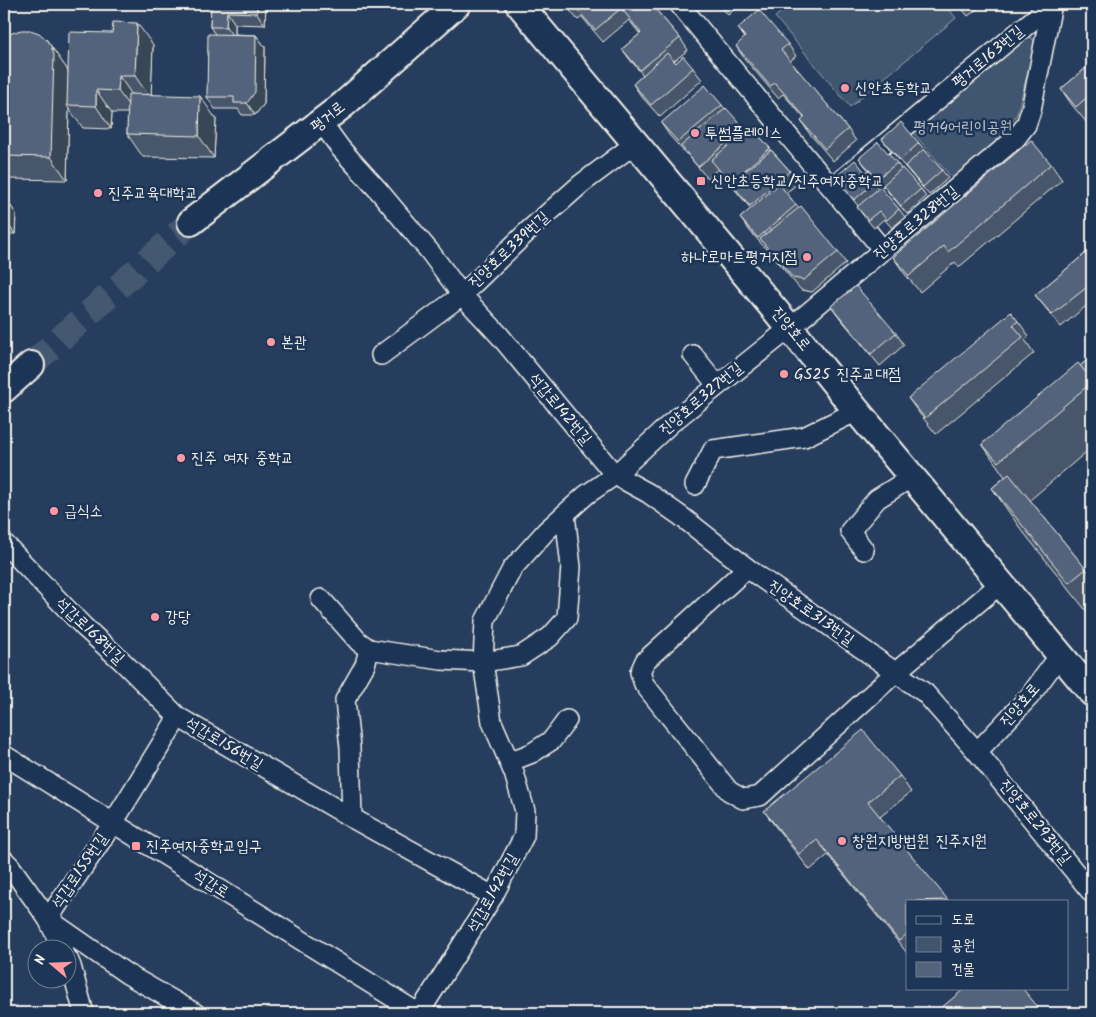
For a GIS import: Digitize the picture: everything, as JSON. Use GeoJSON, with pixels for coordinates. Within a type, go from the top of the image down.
{"type":"FeatureCollection","features":[{"type":"Feature","properties":{"kind":"street","name":"평거로"},"geometry":{"type":"LineString","coordinates":[[191,222],[322,122],[458,4]]}},
{"type":"Feature","properties":{"kind":"street","name":"진양호로"},"geometry":{"type":"LineString","coordinates":[[519,4],[1092,693]]}},
{"type":"Feature","properties":{"kind":"street"},"geometry":{"type":"LineString","coordinates":[[679,4],[883,250]]}},
{"type":"Feature","properties":{"kind":"street","name":"평거로163번길"},"geometry":{"type":"LineString","coordinates":[[832,188],[1052,4]]}},
{"type":"Feature","properties":{"kind":"street","name":"진양호로328번길"},"geometry":{"type":"LineString","coordinates":[[790,328],[1016,138],[1026,125],[1031,110],[1052,4]]}},
{"type":"Feature","properties":{"kind":"street","name":"진양호로339번길"},"geometry":{"type":"LineString","coordinates":[[322,122],[340,148],[430,252],[462,295],[528,231],[574,190],[636,143]]}},
{"type":"Feature","properties":{"kind":"street"},"geometry":{"type":"LineString","coordinates":[[381,355],[462,295]]}},
{"type":"Feature","properties":{"kind":"street","name":"석갑로142번길"},"geometry":{"type":"LineString","coordinates":[[418,1013],[494,896],[524,836],[526,811],[509,762],[492,722],[483,662],[485,621],[512,569],[546,531],[586,495],[615,475],[500,336],[462,295]]}},
{"type":"Feature","properties":{"kind":"street","name":"진양호로327번길"},"geometry":{"type":"LineString","coordinates":[[615,475],[671,423],[790,328]]}},
{"type":"Feature","properties":{"kind":"street"},"geometry":{"type":"LineString","coordinates":[[693,355],[717,385]]}},
{"type":"Feature","properties":{"kind":"street"},"geometry":{"type":"LineString","coordinates":[[4,389],[31,365]]}},
{"type":"Feature","properties":{"kind":"street"},"geometry":{"type":"LineString","coordinates":[[695,485],[713,450],[804,436],[857,411]]}},
{"type":"Feature","properties":{"kind":"street","name":"진양호로313번길"},"geometry":{"type":"LineString","coordinates":[[615,475],[648,493],[682,517],[747,568],[925,694],[978,752]]}},
{"type":"Feature","properties":{"kind":"street"},"geometry":{"type":"LineString","coordinates":[[864,550],[850,531],[877,499],[912,477]]}},
{"type":"Feature","properties":{"kind":"street"},"geometry":{"type":"LineString","coordinates":[[321,599],[360,642],[369,649],[441,660],[483,662],[521,656],[550,637],[568,618],[571,568],[565,514]]}},
{"type":"Feature","properties":{"kind":"street","name":"석갑로168번길"},"geometry":{"type":"LineString","coordinates":[[4,543],[84,627],[178,717]]}},
{"type":"Feature","properties":{"kind":"street"},"geometry":{"type":"LineString","coordinates":[[747,568],[645,661],[640,672],[644,684],[728,792],[743,798],[760,796],[896,672],[1000,584]]}},
{"type":"Feature","properties":{"kind":"street"},"geometry":{"type":"LineString","coordinates":[[352,818],[350,748],[345,700],[365,665],[369,649]]}},
{"type":"Feature","properties":{"kind":"street","name":"진양호로"},"geometry":{"type":"LineString","coordinates":[[978,752],[1029,697],[1060,655]]}},
{"type":"Feature","properties":{"kind":"street","name":"석갑로156번길"},"geometry":{"type":"LineString","coordinates":[[113,822],[178,717],[352,818],[494,896]]}},
{"type":"Feature","properties":{"kind":"street"},"geometry":{"type":"LineString","coordinates":[[509,762],[532,753],[552,740],[567,720]]}},
{"type":"Feature","properties":{"kind":"street","name":"진양호로293번길"},"geometry":{"type":"LineString","coordinates":[[978,752],[1086,873],[1092,893]]}},
{"type":"Feature","properties":{"kind":"street","name":"석갑로"},"geometry":{"type":"LineString","coordinates":[[4,755],[418,1013]]}},
{"type":"Feature","properties":{"kind":"street","name":"석갑로155번길"},"geometry":{"type":"LineString","coordinates":[[48,919],[113,822]]}},
{"type":"Feature","properties":{"kind":"street","name":"석갑로155번길"},"geometry":{"type":"LineString","coordinates":[[4,860],[48,919],[58,940]]}},
{"type":"Feature","properties":{"kind":"street","name":"석갑로155번길"},"geometry":{"type":"LineString","coordinates":[[48,919],[127,974],[195,1013]]}},
{"type":"Feature","properties":{"kind":"street"},"geometry":{"type":"LineString","coordinates":[[78,987],[85,1012]]}},
{"type":"Feature","properties":{"kind":"green space"},"geometry":{"type":"Polygon","coordinates":[[[791,4],[945,4],[956,18],[850,107],[775,17],[791,4]]]}},
{"type":"Feature","properties":{"kind":"green space","name":"평거4어린이공원"},"geometry":{"type":"Polygon","coordinates":[[[1025,33],[1036,42],[1017,114],[1003,136],[953,179],[910,129],[1025,33]]]}},
{"type":"Feature","properties":{"kind":"building"},"geometry":{"type":"Polygon","coordinates":[[[211,4],[257,4],[257,13],[227,12],[226,27],[210,27],[211,4]]]}},
{"type":"Feature","properties":{"kind":"building"},"geometry":{"type":"Polygon","coordinates":[[[566,4],[575,4],[570,8],[566,4]]]}},
{"type":"Feature","properties":{"kind":"building"},"geometry":{"type":"Polygon","coordinates":[[[579,4],[626,4],[595,30],[575,7],[579,4]]]}},
{"type":"Feature","properties":{"kind":"building"},"geometry":{"type":"Polygon","coordinates":[[[628,4],[651,4],[680,38],[640,70],[622,49],[641,33],[622,9],[628,4]]]}},
{"type":"Feature","properties":{"kind":"building"},"geometry":{"type":"Polygon","coordinates":[[[759,10],[788,44],[781,50],[848,129],[825,149],[801,121],[805,117],[775,83],[770,86],[736,46],[745,37],[738,28],[759,10]]]}},
{"type":"Feature","properties":{"kind":"building"},"geometry":{"type":"Polygon","coordinates":[[[113,22],[137,23],[135,76],[119,76],[118,91],[96,90],[96,106],[67,105],[69,32],[112,33],[113,22]]]}},
{"type":"Feature","properties":{"kind":"building"},"geometry":{"type":"Polygon","coordinates":[[[21,30],[39,33],[51,46],[54,55],[51,157],[4,156],[4,39],[12,33],[21,30]]]}},
{"type":"Feature","properties":{"kind":"building"},"geometry":{"type":"Polygon","coordinates":[[[208,34],[256,35],[255,92],[247,103],[234,103],[234,97],[207,97],[208,34]]]}},
{"type":"Feature","properties":{"kind":"building"},"geometry":{"type":"Polygon","coordinates":[[[667,53],[676,63],[683,56],[693,68],[651,105],[633,84],[667,53]]]}},
{"type":"Feature","properties":{"kind":"building"},"geometry":{"type":"Polygon","coordinates":[[[1092,63],[1092,93],[1076,107],[1061,89],[1092,63]]]}},
{"type":"Feature","properties":{"kind":"building"},"geometry":{"type":"Polygon","coordinates":[[[705,85],[722,105],[678,142],[661,123],[705,85]]]}},
{"type":"Feature","properties":{"kind":"building"},"geometry":{"type":"Polygon","coordinates":[[[128,94],[200,96],[199,136],[127,134],[128,94]]]}},
{"type":"Feature","properties":{"kind":"building"},"geometry":{"type":"Polygon","coordinates":[[[726,108],[744,128],[698,167],[681,146],[726,108]]]}},
{"type":"Feature","properties":{"kind":"building"},"geometry":{"type":"Polygon","coordinates":[[[901,122],[919,143],[900,160],[882,139],[901,122]]]}},
{"type":"Feature","properties":{"kind":"building"},"geometry":{"type":"Polygon","coordinates":[[[751,127],[770,148],[730,183],[711,160],[751,127]]]}},
{"type":"Feature","properties":{"kind":"building"},"geometry":{"type":"Polygon","coordinates":[[[1031,140],[1051,164],[948,252],[944,246],[909,276],[893,257],[1031,140]]]}},
{"type":"Feature","properties":{"kind":"building"},"geometry":{"type":"Polygon","coordinates":[[[878,142],[897,163],[877,179],[859,158],[878,142]]]}},
{"type":"Feature","properties":{"kind":"building"},"geometry":{"type":"Polygon","coordinates":[[[924,149],[942,170],[923,187],[905,166],[924,149]]]}},
{"type":"Feature","properties":{"kind":"building"},"geometry":{"type":"Polygon","coordinates":[[[771,150],[790,171],[750,206],[731,183],[771,150]]]}},
{"type":"Feature","properties":{"kind":"building"},"geometry":{"type":"Polygon","coordinates":[[[855,160],[874,183],[854,200],[840,183],[839,174],[855,160]]]}},
{"type":"Feature","properties":{"kind":"building"},"geometry":{"type":"Polygon","coordinates":[[[902,168],[921,189],[901,206],[883,185],[902,168]]]}},
{"type":"Feature","properties":{"kind":"building"},"geometry":{"type":"Polygon","coordinates":[[[779,184],[796,205],[758,238],[740,218],[779,184]]]}},
{"type":"Feature","properties":{"kind":"building"},"geometry":{"type":"Polygon","coordinates":[[[880,187],[899,209],[887,220],[879,211],[868,220],[857,207],[880,187]]]}},
{"type":"Feature","properties":{"kind":"building","name":"하나로마트평거지점"},"geometry":{"type":"Polygon","coordinates":[[[801,206],[838,252],[804,280],[793,278],[760,239],[801,206]]]}},
{"type":"Feature","properties":{"kind":"building"},"geometry":{"type":"Polygon","coordinates":[[[1092,248],[1092,283],[1052,315],[1035,295],[1092,248]]]}},
{"type":"Feature","properties":{"kind":"building"},"geometry":{"type":"Polygon","coordinates":[[[856,286],[896,333],[871,354],[831,306],[856,286]]]}},
{"type":"Feature","properties":{"kind":"building"},"geometry":{"type":"Polygon","coordinates":[[[1011,312],[1018,321],[1013,325],[1023,337],[925,418],[908,398],[1011,312]]]}},
{"type":"Feature","properties":{"kind":"building"},"geometry":{"type":"Polygon","coordinates":[[[1091,357],[1092,360],[1092,380],[1080,366],[1091,357]]]}},
{"type":"Feature","properties":{"kind":"building"},"geometry":{"type":"Polygon","coordinates":[[[1078,363],[1092,382],[998,462],[982,444],[1078,363]]]}},
{"type":"Feature","properties":{"kind":"building"},"geometry":{"type":"Polygon","coordinates":[[[1009,474],[1086,569],[1069,583],[992,488],[1009,474]]]}},
{"type":"Feature","properties":{"kind":"building","name":"창원지방법원 진주지원"},"geometry":{"type":"Polygon","coordinates":[[[863,730],[900,776],[868,802],[948,900],[906,900],[906,935],[899,941],[817,840],[799,854],[764,811],[863,730]]]}},
{"type":"Feature","properties":{"kind":"building"},"geometry":{"type":"Polygon","coordinates":[[[963,990],[1024,990],[1043,1013],[935,1013],[963,990]]]}},
{"type":"Feature","properties":{"kind":"tunnel"},"geometry":{"type":"LineString","coordinates":[[31,365],[191,222]]}},
{"type":"Feature","properties":{"kind":"place","name":"신안초등학교"},"geometry":{"type":"Point","coordinates":[845,88]}},
{"type":"Feature","properties":{"kind":"place","name":"투썸플레이스"},"geometry":{"type":"Point","coordinates":[695,133]}},
{"type":"Feature","properties":{"kind":"place","name":"신안초등학교/진주여자중학교"},"geometry":{"type":"Point","coordinates":[701,181]}},
{"type":"Feature","properties":{"kind":"place","name":"진주교육대학교"},"geometry":{"type":"Point","coordinates":[98,193]}},
{"type":"Feature","properties":{"kind":"place","name":"하나로마트평거지점"},"geometry":{"type":"Point","coordinates":[807,257]}},
{"type":"Feature","properties":{"kind":"place","name":"본관"},"geometry":{"type":"Point","coordinates":[271,342]}},
{"type":"Feature","properties":{"kind":"place","name":"GS25 진주교대점"},"geometry":{"type":"Point","coordinates":[784,374]}},
{"type":"Feature","properties":{"kind":"place","name":"진주 여자 중학교"},"geometry":{"type":"Point","coordinates":[181,458]}},
{"type":"Feature","properties":{"kind":"place","name":"급식소"},"geometry":{"type":"Point","coordinates":[54,511]}},
{"type":"Feature","properties":{"kind":"place","name":"강당"},"geometry":{"type":"Point","coordinates":[155,617]}},
{"type":"Feature","properties":{"kind":"place","name":"창원지방법원 진주지원"},"geometry":{"type":"Point","coordinates":[842,841]}},
{"type":"Feature","properties":{"kind":"place","name":"진주여자중학교입구"},"geometry":{"type":"Point","coordinates":[136,846]}}]}
